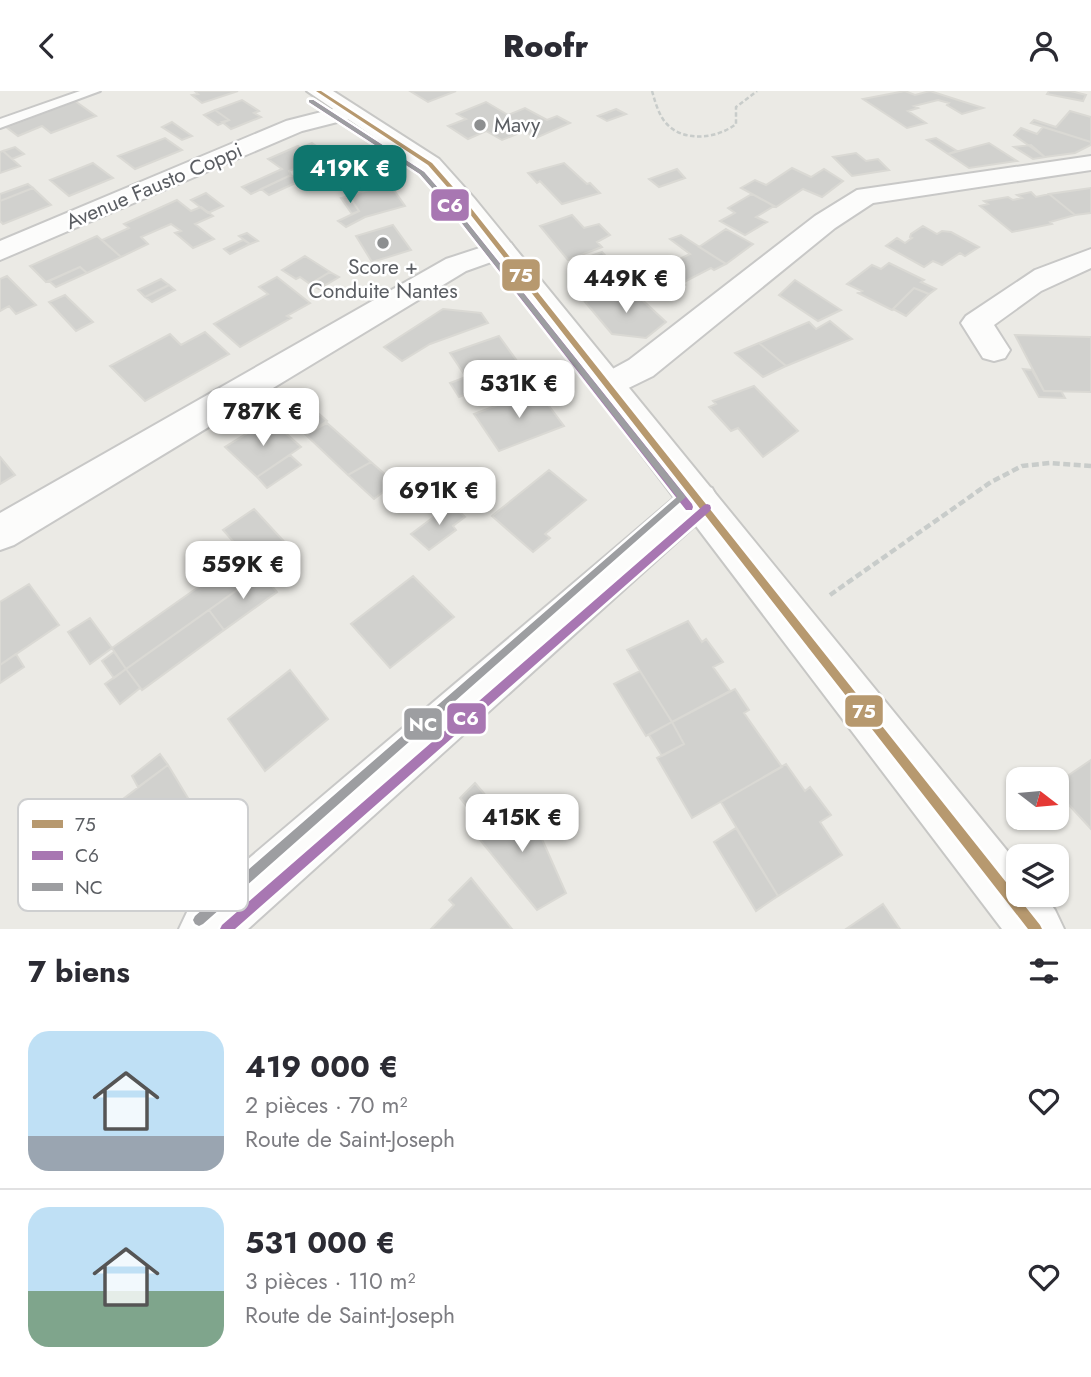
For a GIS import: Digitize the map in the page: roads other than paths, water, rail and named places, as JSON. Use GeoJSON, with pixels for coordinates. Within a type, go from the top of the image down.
{"type":"FeatureCollection","features":[{"type":"Feature","properties":{"kind":"street"},"geometry":{"type":"LineString","coordinates":[[318,91],[430,164],[699,499],[1036,929]]}},
{"type":"Feature","properties":{"kind":"street","name":"Avenue Fausto Coppi"},"geometry":{"type":"LineString","coordinates":[[0,251],[294,126],[349,112]]}},
{"type":"Feature","properties":{"kind":"street"},"geometry":{"type":"LineString","coordinates":[[608,386],[641,367],[825,222],[866,196],[1091,163]]}},
{"type":"Feature","properties":{"kind":"street"},"geometry":{"type":"LineString","coordinates":[[0,533],[456,265],[500,249]]}},
{"type":"Feature","properties":{"kind":"street"},"geometry":{"type":"LineString","coordinates":[[994,350],[977,323],[1000,304],[1065,265],[1091,258]]}},
{"type":"Feature","properties":{"kind":"street"},"geometry":{"type":"LineString","coordinates":[[248,893],[699,499]]}},
{"type":"Feature","properties":{"kind":"street"},"geometry":{"type":"LineString","coordinates":[[207,929],[228,911]]}},
{"type":"Feature","properties":{"kind":"lane"},"geometry":{"type":"LineString","coordinates":[[0,124],[93,91]]}},
{"type":"Feature","properties":{"kind":"place","name":"Mavy"},"geometry":{"type":"Point","coordinates":[480,125]}},
{"type":"Feature","properties":{"kind":"place","name":"Score + Conduite Nantes"},"geometry":{"type":"Point","coordinates":[383,243]}}]}
